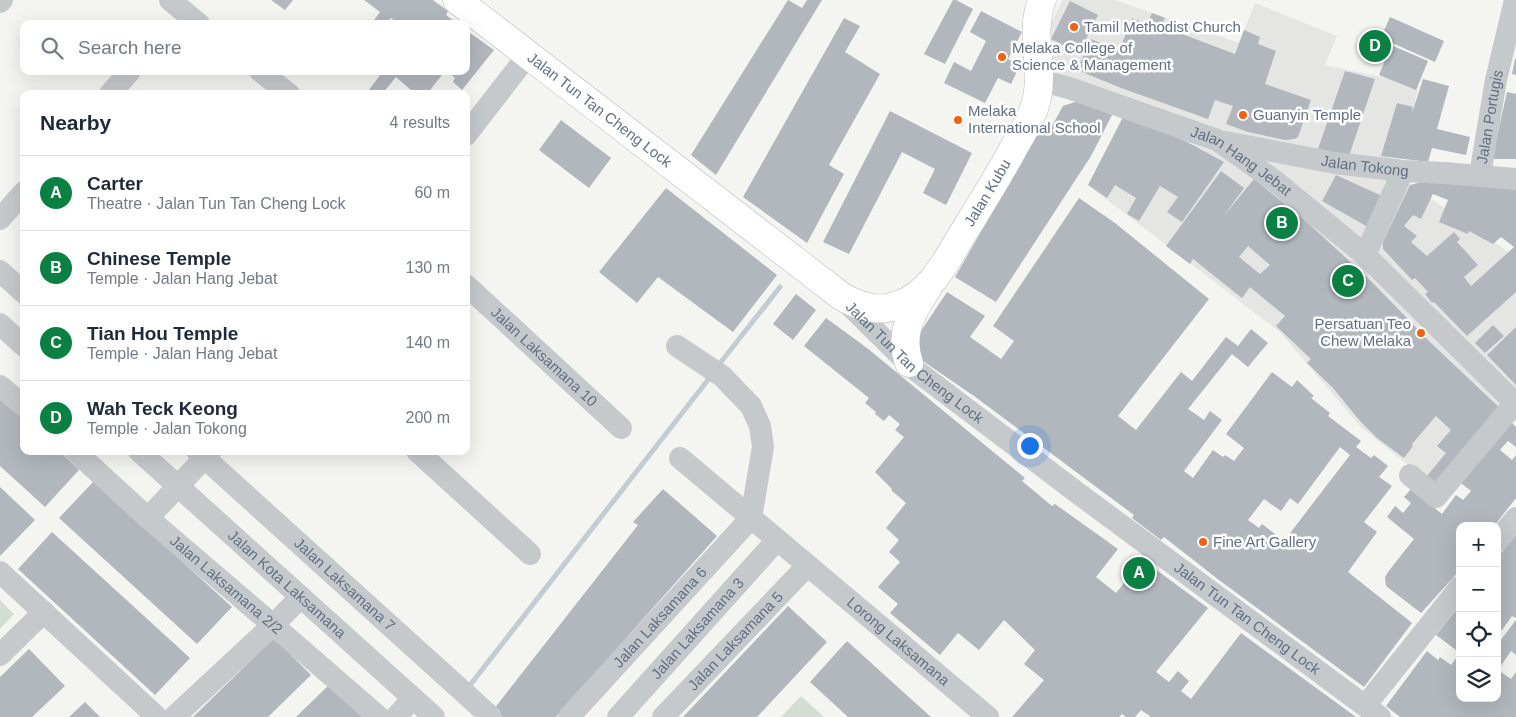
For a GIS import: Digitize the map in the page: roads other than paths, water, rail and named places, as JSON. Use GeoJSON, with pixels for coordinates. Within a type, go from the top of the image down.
{"type":"FeatureCollection","features":[{"type":"Feature","properties":{"kind":"main road","name":"Jalan Tun Tan Cheng Lock"},"geometry":{"type":"LineString","coordinates":[[457,0],[840,296]]}},
{"type":"Feature","properties":{"kind":"main road","name":"Jalan Kubu"},"geometry":{"type":"LineString","coordinates":[[840,296],[867,308],[897,306],[909,300],[932,281],[1000,173],[1027,125],[1037,98],[1036,30],[1037,17],[1042,0]]}},
{"type":"Feature","properties":{"kind":"main road"},"geometry":{"type":"LineString","coordinates":[[909,363],[904,342],[906,330],[920,300],[932,281]]}},
{"type":"Feature","properties":{"kind":"street","name":"Jalan Portugis"},"geometry":{"type":"LineString","coordinates":[[1480,175],[1496,80],[1516,0]]}},
{"type":"Feature","properties":{"kind":"street"},"geometry":{"type":"LineString","coordinates":[[470,130],[528,55]]}},
{"type":"Feature","properties":{"kind":"street"},"geometry":{"type":"LineString","coordinates":[[113,90],[127,75]]}},
{"type":"Feature","properties":{"kind":"street"},"geometry":{"type":"LineString","coordinates":[[265,75],[284,90]]}},
{"type":"Feature","properties":{"kind":"street","name":"Jalan Hang Jebat"},"geometry":{"type":"LineString","coordinates":[[1038,80],[1062,86],[1218,140],[1275,181],[1365,255],[1516,404]]}},
{"type":"Feature","properties":{"kind":"street","name":"Jalan Tokong"},"geometry":{"type":"LineString","coordinates":[[1218,140],[1335,163],[1403,171],[1516,179]]}},
{"type":"Feature","properties":{"kind":"street"},"geometry":{"type":"LineString","coordinates":[[1365,255],[1403,171]]}},
{"type":"Feature","properties":{"kind":"street"},"geometry":{"type":"LineString","coordinates":[[0,219],[20,196]]}},
{"type":"Feature","properties":{"kind":"street"},"geometry":{"type":"LineString","coordinates":[[0,271],[20,289]]}},
{"type":"Feature","properties":{"kind":"street","name":"Jalan Laksamana 10"},"geometry":{"type":"LineString","coordinates":[[470,289],[621,428]]}},
{"type":"Feature","properties":{"kind":"street","name":"Jalan Tun Tan Cheng Lock"},"geometry":{"type":"LineString","coordinates":[[840,296],[914,370],[1373,711]]}},
{"type":"Feature","properties":{"kind":"street"},"geometry":{"type":"LineString","coordinates":[[0,324],[20,342]]}},
{"type":"Feature","properties":{"kind":"street"},"geometry":{"type":"LineString","coordinates":[[677,346],[722,376],[751,406],[760,426],[763,447],[751,518]]}},
{"type":"Feature","properties":{"kind":"street"},"geometry":{"type":"LineString","coordinates":[[0,386],[20,403]]}},
{"type":"Feature","properties":{"kind":"street"},"geometry":{"type":"LineString","coordinates":[[1410,475],[1436,498],[1516,404]]}},
{"type":"Feature","properties":{"kind":"street","name":"Jalan Laksamana 2/2"},"geometry":{"type":"LineString","coordinates":[[79,455],[148,518],[379,717]]}},
{"type":"Feature","properties":{"kind":"street","name":"Jalan Kota Laksamana"},"geometry":{"type":"LineString","coordinates":[[143,455],[434,717]]}},
{"type":"Feature","properties":{"kind":"street"},"geometry":{"type":"LineString","coordinates":[[148,518],[178,487],[203,455]]}},
{"type":"Feature","properties":{"kind":"street","name":"Jalan Laksamana 7"},"geometry":{"type":"LineString","coordinates":[[205,455],[491,717]]}},
{"type":"Feature","properties":{"kind":"street"},"geometry":{"type":"LineString","coordinates":[[421,455],[530,554]]}},
{"type":"Feature","properties":{"kind":"street","name":"Lorong Laksamana"},"geometry":{"type":"LineString","coordinates":[[680,458],[988,717]]}},
{"type":"Feature","properties":{"kind":"street","name":"Jalan Laksamana 6"},"geometry":{"type":"LineString","coordinates":[[569,717],[751,518]]}},
{"type":"Feature","properties":{"kind":"street"},"geometry":{"type":"LineString","coordinates":[[1501,535],[1516,518]]}},
{"type":"Feature","properties":{"kind":"street","name":"Jalan Laksamana 3"},"geometry":{"type":"LineString","coordinates":[[618,717],[777,540]]}},
{"type":"Feature","properties":{"kind":"street","name":"Jalan Laksamana 5"},"geometry":{"type":"LineString","coordinates":[[664,717],[807,566]]}},
{"type":"Feature","properties":{"kind":"street"},"geometry":{"type":"LineString","coordinates":[[0,572],[157,717]]}},
{"type":"Feature","properties":{"kind":"street"},"geometry":{"type":"LineString","coordinates":[[1373,711],[1456,593]]}},
{"type":"Feature","properties":{"kind":"street"},"geometry":{"type":"LineString","coordinates":[[174,717],[301,597]]}},
{"type":"Feature","properties":{"kind":"street"},"geometry":{"type":"LineString","coordinates":[[0,655],[44,612]]}},
{"type":"Feature","properties":{"kind":"street"},"geometry":{"type":"LineString","coordinates":[[396,717],[413,698]]}},
{"type":"Feature","properties":{"kind":"waterway"},"geometry":{"type":"LineString","coordinates":[[717,367],[780,287]]}},
{"type":"Feature","properties":{"kind":"waterway"},"geometry":{"type":"LineString","coordinates":[[467,689],[711,376]]}},
{"type":"Feature","properties":{"kind":"place","name":"Tamil Methodist Church"},"geometry":{"type":"Point","coordinates":[1074,27]}},
{"type":"Feature","properties":{"kind":"place","name":"Wah Teck Keong"},"geometry":{"type":"Point","coordinates":[1375,46]}},
{"type":"Feature","properties":{"kind":"place","name":"Melaka College of Science & Management"},"geometry":{"type":"Point","coordinates":[1002,57]}},
{"type":"Feature","properties":{"kind":"place","name":"Guanyin Temple"},"geometry":{"type":"Point","coordinates":[1243,115]}},
{"type":"Feature","properties":{"kind":"place","name":"Melaka International School"},"geometry":{"type":"Point","coordinates":[958,120]}},
{"type":"Feature","properties":{"kind":"place","name":"Chinese Temple"},"geometry":{"type":"Point","coordinates":[1282,223]}},
{"type":"Feature","properties":{"kind":"place","name":"Tian Hou Temple"},"geometry":{"type":"Point","coordinates":[1348,281]}},
{"type":"Feature","properties":{"kind":"place","name":"Persatuan Teo Chew Melaka"},"geometry":{"type":"Point","coordinates":[1421,333]}},
{"type":"Feature","properties":{"kind":"place","name":"Fine Art Gallery"},"geometry":{"type":"Point","coordinates":[1203,542]}},
{"type":"Feature","properties":{"kind":"place","name":"Carter"},"geometry":{"type":"Point","coordinates":[1139,573]}}]}
